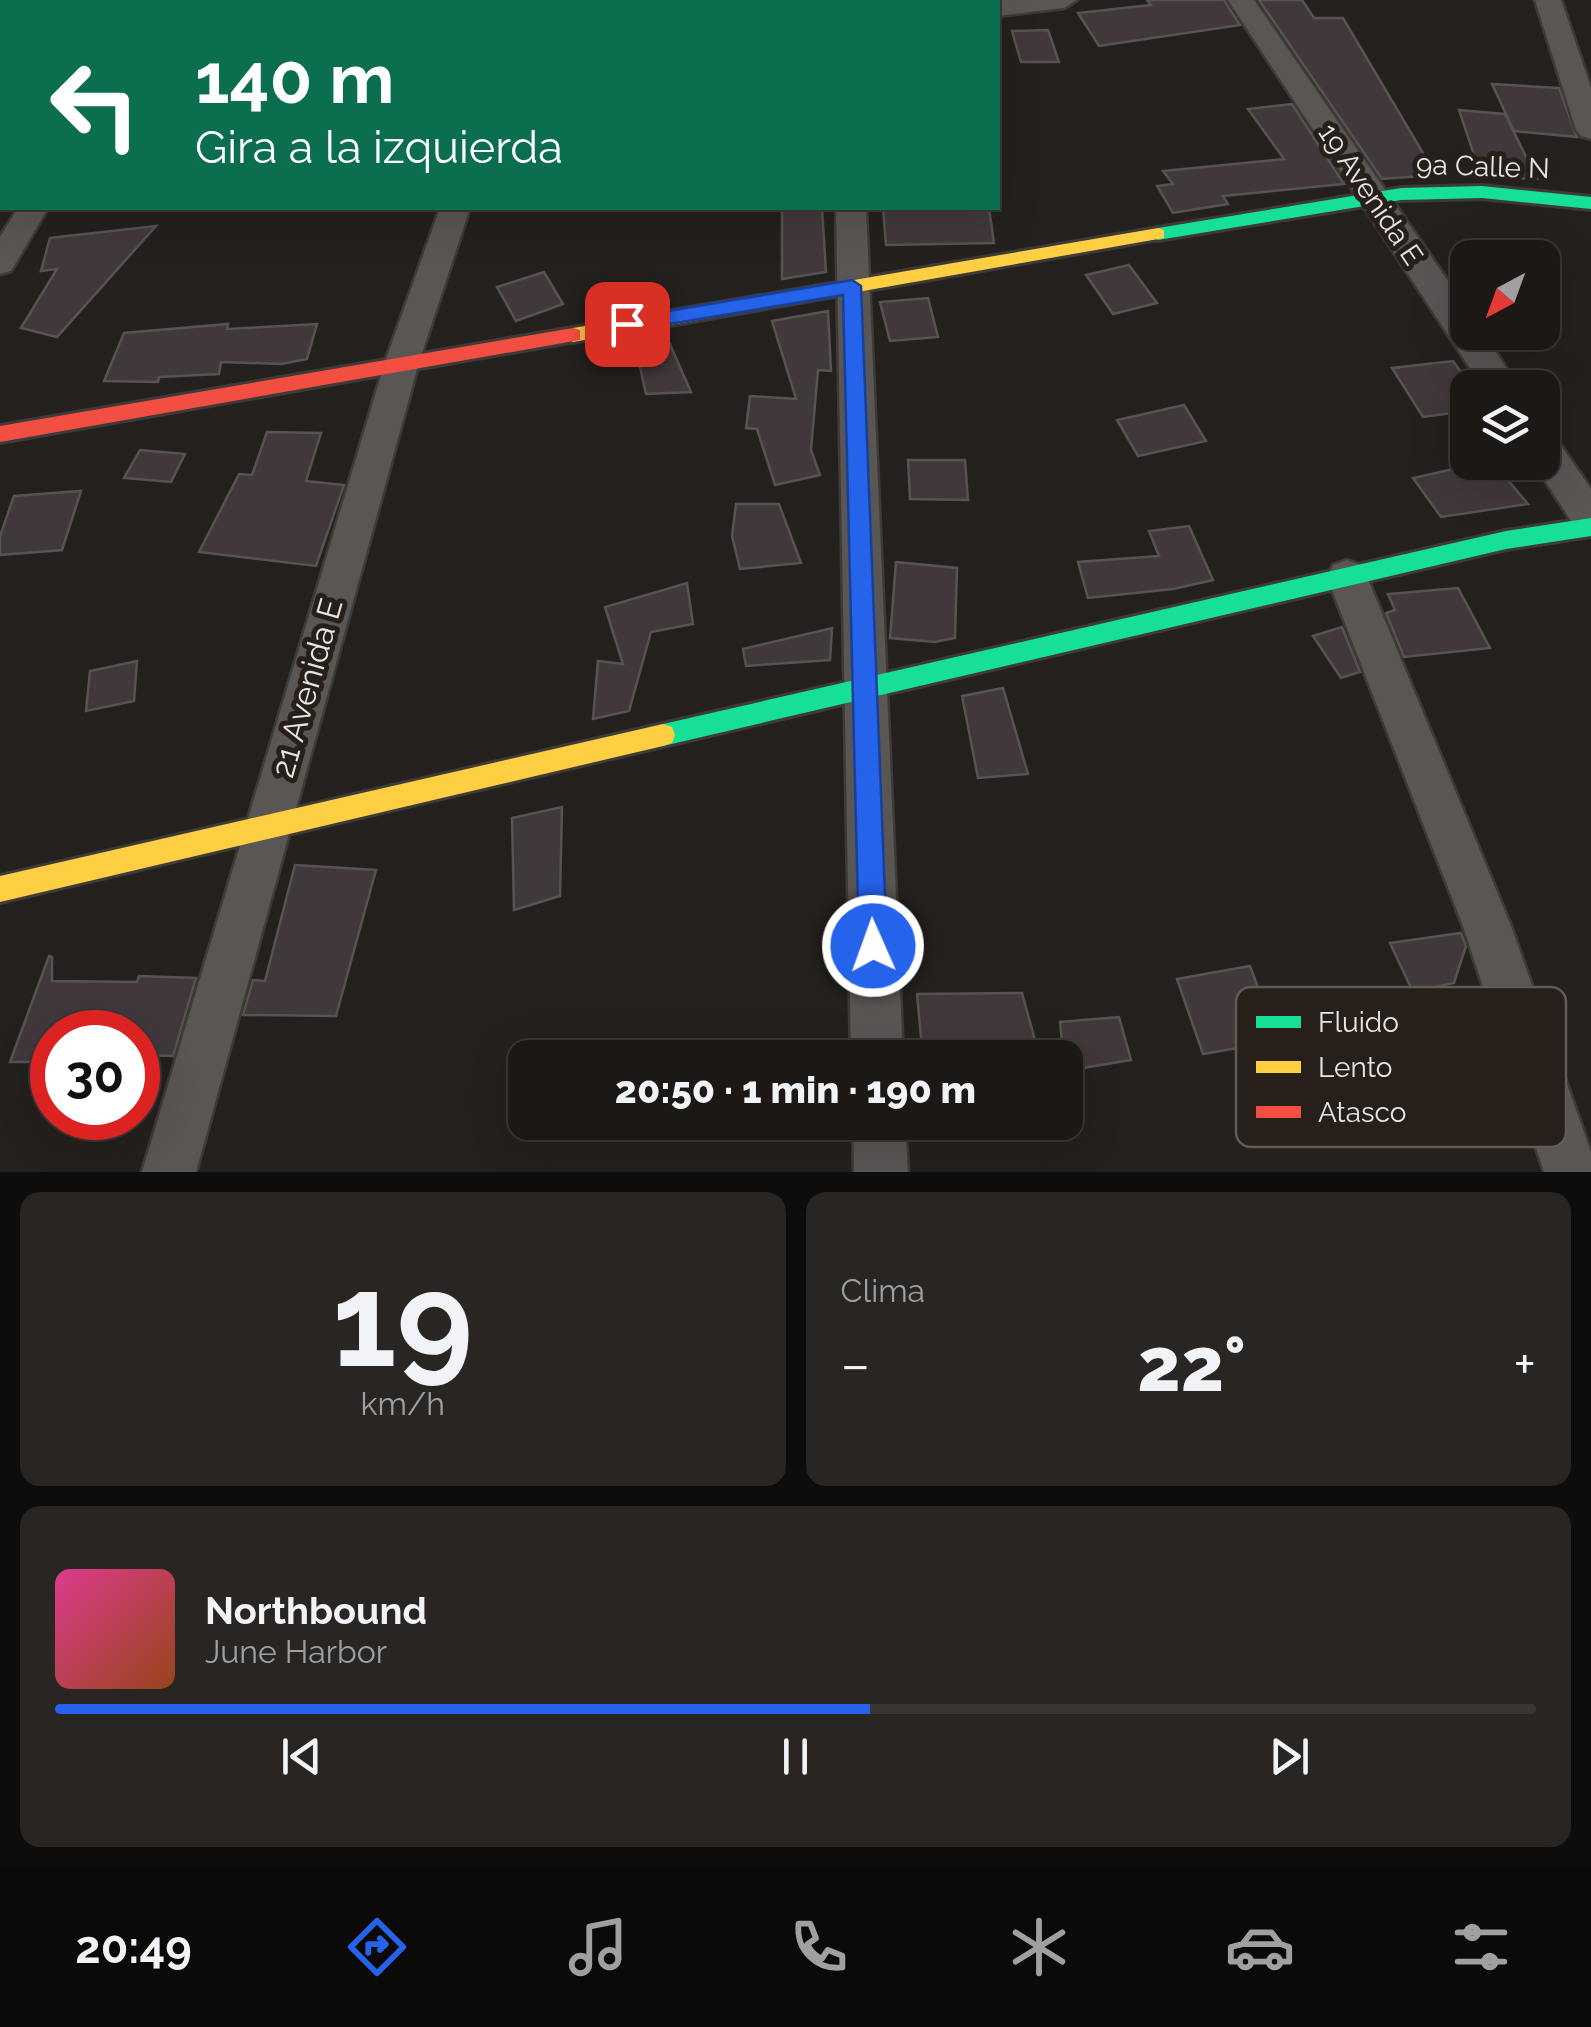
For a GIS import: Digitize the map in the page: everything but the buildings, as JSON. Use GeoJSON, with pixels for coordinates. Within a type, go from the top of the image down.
{"type":"FeatureCollection","features":[{"type":"Feature","properties":{"kind":"street"},"geometry":{"type":"LineString","coordinates":[[1000,8],[1064,0]]}},
{"type":"Feature","properties":{"kind":"street","name":"19 Avenida E"},"geometry":{"type":"LineString","coordinates":[[1241,0],[1490,370]]}},
{"type":"Feature","properties":{"kind":"street"},"geometry":{"type":"LineString","coordinates":[[1548,0],[1591,130]]}},
{"type":"Feature","properties":{"kind":"street","name":"9a Calle N"},"geometry":{"type":"LineString","coordinates":[[0,434],[1373,197],[1429,190],[1531,194],[1591,202]]}},
{"type":"Feature","properties":{"kind":"street"},"geometry":{"type":"LineString","coordinates":[[0,262],[33,210]]}},
{"type":"Feature","properties":{"kind":"street","name":"21 Avenida E"},"geometry":{"type":"LineString","coordinates":[[169,1172],[402,362],[454,210]]}},
{"type":"Feature","properties":{"kind":"street"},"geometry":{"type":"LineString","coordinates":[[851,210],[876,1040]]}},
{"type":"Feature","properties":{"kind":"street"},"geometry":{"type":"LineString","coordinates":[[0,889],[865,686],[1591,523],[1560,476]]}},
{"type":"Feature","properties":{"kind":"street"},"geometry":{"type":"LineString","coordinates":[[1347,577],[1508,987]]}},
{"type":"Feature","properties":{"kind":"street"},"geometry":{"type":"LineString","coordinates":[[880,1140],[881,1172]]}},
{"type":"Feature","properties":{"kind":"street"},"geometry":{"type":"LineString","coordinates":[[1562,1147],[1571,1172]]}},
{"type":"Feature","properties":{"kind":"traffic: fast"},"geometry":{"type":"LineString","coordinates":[[1158,234],[1401,194],[1482,192],[1591,203]]}},
{"type":"Feature","properties":{"kind":"traffic: fast"},"geometry":{"type":"LineString","coordinates":[[663,735],[1506,540],[1591,527]]}},
{"type":"Feature","properties":{"kind":"traffic: slow"},"geometry":{"type":"LineString","coordinates":[[573,335],[1158,234]]}},
{"type":"Feature","properties":{"kind":"traffic: slow"},"geometry":{"type":"LineString","coordinates":[[0,889],[663,735]]}},
{"type":"Feature","properties":{"kind":"traffic: jam"},"geometry":{"type":"LineString","coordinates":[[0,434],[573,335]]}},
{"type":"Feature","properties":{"kind":"route"},"geometry":{"type":"LineString","coordinates":[[627,324],[852,286],[873,946]]}}]}
